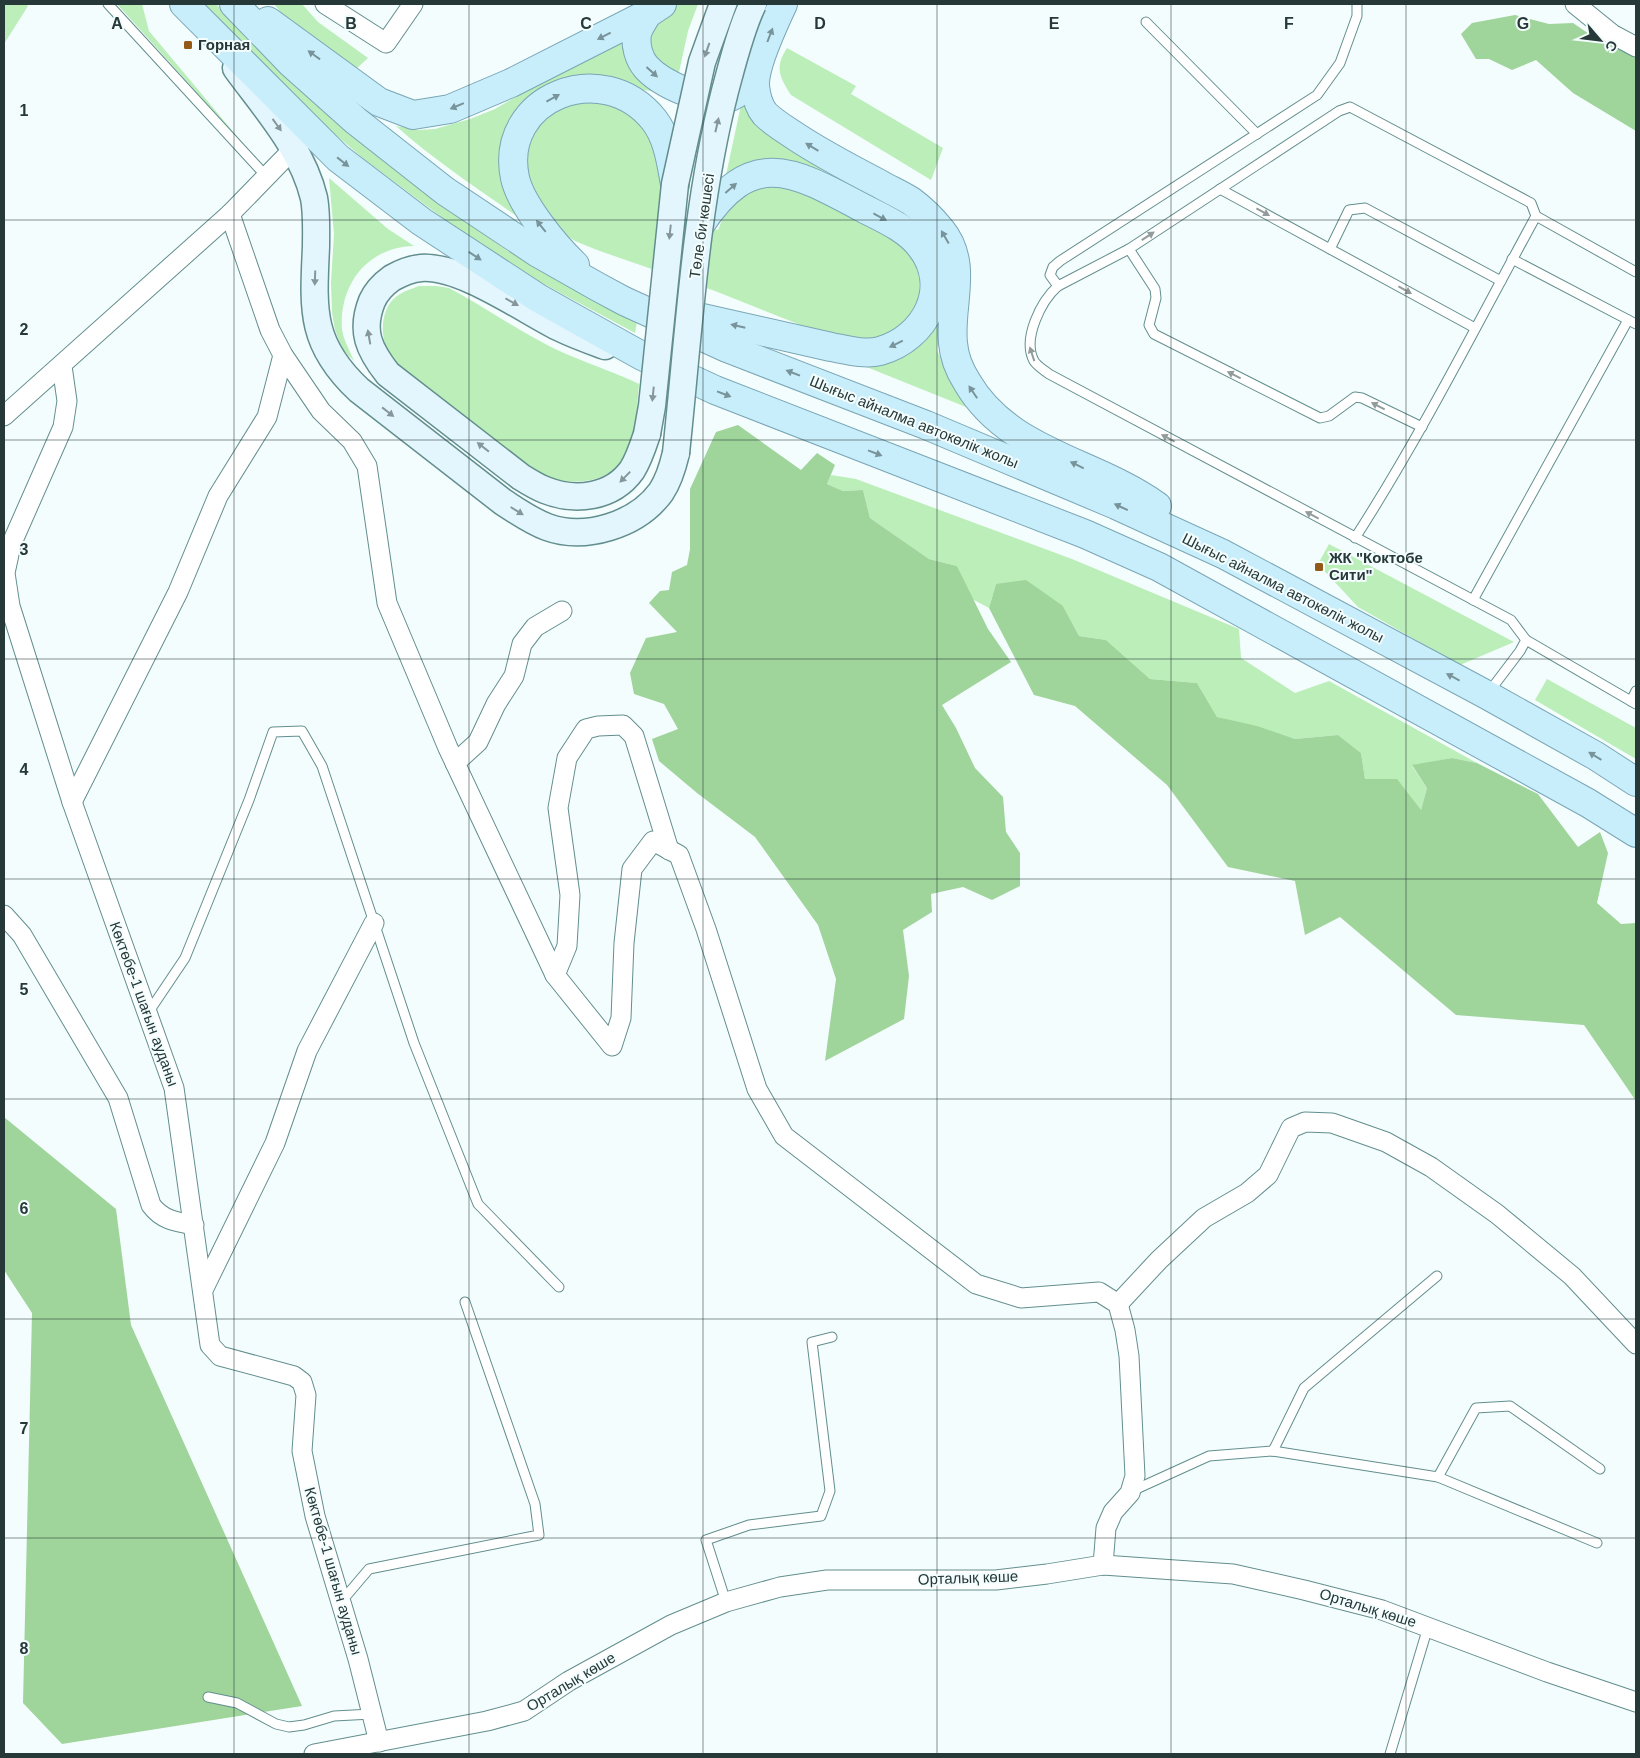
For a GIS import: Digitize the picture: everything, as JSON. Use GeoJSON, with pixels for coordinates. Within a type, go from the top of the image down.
{"type":"FeatureCollection","features":[{"type":"Feature","properties":{"kind":"main road"},"geometry":{"type":"LineString","coordinates":[[184,4],[208,28],[302,140],[338,158],[422,222],[538,298],[642,356],[715,390],[1084,534],[1159,567],[1580,799],[1636,833]]}},
{"type":"Feature","properties":{"kind":"main road","name":"Шығыс айналма автокөлік жолы"},"geometry":{"type":"LineString","coordinates":[[234,4],[291,63],[356,121],[445,191],[538,253],[598,287],[624,301],[727,348],[926,425],[1116,505],[1223,554],[1487,695],[1596,756],[1636,782]]}},
{"type":"Feature","properties":{"kind":"main road"},"geometry":{"type":"LineString","coordinates":[[244,4],[380,102],[413,115],[450,109],[511,83],[655,9]]}},
{"type":"Feature","properties":{"kind":"main road","name":"Төле би көшесі"},"geometry":{"type":"LineString","coordinates":[[642,356],[607,347],[558,327],[463,277],[443,271],[422,268],[404,272],[387,282],[373,298],[367,318],[368,338],[374,356],[388,374],[522,477],[544,490],[564,496],[582,498],[601,494],[619,483],[632,470],[647,434],[652,406],[675,184],[702,62],[723,4]]}},
{"type":"Feature","properties":{"kind":"main road","name":"Төле би көшесі"},"geometry":{"type":"LineString","coordinates":[[302,140],[306,172],[314,199],[316,229],[314,301],[319,330],[329,355],[343,375],[367,396],[525,517],[548,527],[571,532],[601,530],[647,507],[661,491],[672,471],[676,453],[700,225],[716,128],[731,70],[753,4]]}},
{"type":"Feature","properties":{"kind":"main road"},"geometry":{"type":"LineString","coordinates":[[655,9],[636,34],[638,51],[646,66],[657,77],[680,89],[692,94],[715,99],[729,98],[746,87],[758,67],[783,4]]}},
{"type":"Feature","properties":{"kind":"main road"},"geometry":{"type":"LineString","coordinates":[[758,67],[755,85],[758,100],[764,112],[812,147],[911,201],[928,215],[943,232],[953,252],[957,272],[957,293],[952,320],[953,345],[961,372],[974,394],[988,410],[1007,427],[1032,444],[1123,487],[1154,504],[1223,554]]}},
{"type":"Feature","properties":{"kind":"main road"},"geometry":{"type":"LineString","coordinates":[[598,287],[570,260],[537,221],[524,200],[515,179],[514,155],[519,132],[532,113],[552,97],[575,88],[598,88],[617,92],[638,103],[655,121],[668,146],[675,184]]}},
{"type":"Feature","properties":{"kind":"main road"},"geometry":{"type":"LineString","coordinates":[[624,301],[855,352],[878,351],[899,344],[918,328],[930,310],[935,292],[932,266],[921,246],[904,230],[830,190],[801,178],[779,172],[757,174],[736,183],[714,204],[700,225]]}},
{"type":"Feature","properties":{"kind":"street"},"geometry":{"type":"LineString","coordinates":[[325,4],[386,43],[413,4]]}},
{"type":"Feature","properties":{"kind":"street"},"geometry":{"type":"LineString","coordinates":[[1575,4],[1612,34],[1636,47]]}},
{"type":"Feature","properties":{"kind":"street"},"geometry":{"type":"LineString","coordinates":[[4,416],[230,214],[302,140]]}},
{"type":"Feature","properties":{"kind":"street"},"geometry":{"type":"LineString","coordinates":[[230,214],[270,330],[283,354],[321,411],[352,441],[367,466],[386,603],[455,763],[555,975],[612,1046],[621,1018],[624,943],[632,869],[653,841],[679,855],[706,929],[757,1089],[784,1136],[976,1284],[1021,1298],[1099,1292],[1118,1304],[1130,1356],[1135,1476],[1130,1492],[1113,1512],[1106,1528],[1104,1565]]}},
{"type":"Feature","properties":{"kind":"street"},"geometry":{"type":"LineString","coordinates":[[72,802],[178,592],[218,496],[267,417],[283,354]]}},
{"type":"Feature","properties":{"kind":"street","name":"Көктөбе-1 шағын ауданы"},"geometry":{"type":"LineString","coordinates":[[62,366],[67,401],[63,427],[11,545],[6,574],[10,606],[72,802],[174,1088],[210,1345],[220,1356],[294,1376],[302,1382],[306,1394],[302,1451],[314,1516],[358,1659],[379,1742]]}},
{"type":"Feature","properties":{"kind":"street"},"geometry":{"type":"LineString","coordinates":[[455,763],[478,742],[496,704],[514,676],[522,644],[535,627],[562,611]]}},
{"type":"Feature","properties":{"kind":"street"},"geometry":{"type":"LineString","coordinates":[[555,975],[567,946],[570,895],[558,808],[568,758],[586,729],[598,726],[623,725],[634,736],[669,850]]}},
{"type":"Feature","properties":{"kind":"street"},"geometry":{"type":"LineString","coordinates":[[4,915],[22,934],[118,1098],[151,1205],[162,1216],[172,1222],[194,1226]]}},
{"type":"Feature","properties":{"kind":"street"},"geometry":{"type":"LineString","coordinates":[[203,1290],[275,1143],[307,1051],[374,923]]}},
{"type":"Feature","properties":{"kind":"street"},"geometry":{"type":"LineString","coordinates":[[1118,1304],[1159,1260],[1204,1218],[1247,1193],[1268,1175],[1291,1128],[1305,1122],[1332,1123],[1386,1142],[1432,1167],[1497,1214],[1572,1276],[1636,1344]]}},
{"type":"Feature","properties":{"kind":"street","name":"Орталық көше"},"geometry":{"type":"LineString","coordinates":[[314,1754],[487,1721],[524,1711],[569,1681],[671,1625],[726,1602],[780,1587],[826,1580],[996,1580],[1104,1565],[1233,1574],[1382,1610],[1547,1672],[1636,1702]]}},
{"type":"Feature","properties":{"kind":"lane"},"geometry":{"type":"LineString","coordinates":[[108,4],[266,176]]}},
{"type":"Feature","properties":{"kind":"lane"},"geometry":{"type":"LineString","coordinates":[[1058,286],[1050,275],[1053,267],[1060,261],[1317,95],[1340,63],[1357,16],[1357,4]]}},
{"type":"Feature","properties":{"kind":"lane"},"geometry":{"type":"LineString","coordinates":[[1146,22],[1257,134]]}},
{"type":"Feature","properties":{"kind":"lane"},"geometry":{"type":"LineString","coordinates":[[1636,272],[1536,216],[1531,203],[1350,107],[1339,111],[1129,249],[1058,286],[1048,294],[1038,314],[1029,343],[1034,362],[1049,374],[1511,620],[1526,640],[1634,702],[1636,691]]}},
{"type":"Feature","properties":{"kind":"lane"},"geometry":{"type":"LineString","coordinates":[[1220,189],[1475,328]]}},
{"type":"Feature","properties":{"kind":"lane"},"geometry":{"type":"LineString","coordinates":[[1330,249],[1349,210],[1365,208],[1501,281]]}},
{"type":"Feature","properties":{"kind":"lane"},"geometry":{"type":"LineString","coordinates":[[1355,538],[1422,427],[1536,216]]}},
{"type":"Feature","properties":{"kind":"lane"},"geometry":{"type":"LineString","coordinates":[[1129,249],[1155,289],[1156,298],[1149,326],[1154,334],[1320,418],[1329,416],[1355,397],[1362,398],[1422,427]]}},
{"type":"Feature","properties":{"kind":"lane"},"geometry":{"type":"LineString","coordinates":[[1474,600],[1632,322],[1512,259]]}},
{"type":"Feature","properties":{"kind":"lane"},"geometry":{"type":"LineString","coordinates":[[1487,695],[1526,640]]}},
{"type":"Feature","properties":{"kind":"lane"},"geometry":{"type":"LineString","coordinates":[[148,1013],[185,958],[249,800],[272,732],[302,731],[322,766],[414,1043],[478,1204],[559,1287]]}},
{"type":"Feature","properties":{"kind":"lane"},"geometry":{"type":"LineString","coordinates":[[1273,1451],[1304,1388],[1437,1276]]}},
{"type":"Feature","properties":{"kind":"lane"},"geometry":{"type":"LineString","coordinates":[[341,1602],[369,1569],[539,1535],[535,1504],[465,1302]]}},
{"type":"Feature","properties":{"kind":"lane"},"geometry":{"type":"LineString","coordinates":[[726,1602],[706,1540],[749,1525],[822,1516],[830,1491],[812,1342],[832,1337]]}},
{"type":"Feature","properties":{"kind":"lane"},"geometry":{"type":"LineString","coordinates":[[1438,1477],[1476,1408],[1510,1406],[1600,1469]]}},
{"type":"Feature","properties":{"kind":"lane"},"geometry":{"type":"LineString","coordinates":[[1130,1492],[1209,1456],[1273,1451],[1438,1477],[1597,1543]]}},
{"type":"Feature","properties":{"kind":"lane"},"geometry":{"type":"LineString","coordinates":[[1390,1754],[1428,1627]]}},
{"type":"Feature","properties":{"kind":"lane"},"geometry":{"type":"LineString","coordinates":[[208,1697],[236,1702],[276,1724],[289,1727],[304,1725],[334,1716],[372,1714]]}},
{"type":"Feature","properties":{"kind":"green space"},"geometry":{"type":"Polygon","coordinates":[[[4,4],[26,4],[28,6],[4,44],[4,4]]]}},
{"type":"Feature","properties":{"kind":"green space"},"geometry":{"type":"Polygon","coordinates":[[[117,4],[142,4],[149,31],[245,146],[117,4]]]}},
{"type":"Feature","properties":{"kind":"green space"},"geometry":{"type":"Polygon","coordinates":[[[198,4],[216,4],[292,81],[372,151],[506,250],[637,322],[635,333],[499,260],[364,159],[283,90],[198,4]]]}},
{"type":"Feature","properties":{"kind":"green space"},"geometry":{"type":"Polygon","coordinates":[[[274,4],[302,4],[318,22],[368,58],[356,69],[282,14],[274,4]]]}},
{"type":"Feature","properties":{"kind":"green space"},"geometry":{"type":"Polygon","coordinates":[[[678,4],[698,4],[688,31],[678,77],[649,58],[650,31],[665,12],[678,4]]]}},
{"type":"Feature","properties":{"kind":"green space"},"geometry":{"type":"Polygon","coordinates":[[[1515,15],[1549,24],[1573,23],[1598,40],[1636,56],[1636,131],[1573,93],[1536,60],[1512,70],[1489,59],[1476,59],[1461,34],[1472,23],[1515,15]]]}},
{"type":"Feature","properties":{"kind":"green space"},"geometry":{"type":"Polygon","coordinates":[[[631,30],[662,92],[643,90],[610,78],[590,74],[564,78],[545,86],[525,103],[522,220],[442,163],[396,126],[418,130],[435,129],[470,119],[495,109],[631,30]]]}},
{"type":"Feature","properties":{"kind":"green space"},"geometry":{"type":"Polygon","coordinates":[[[787,48],[856,86],[851,94],[943,148],[931,180],[791,95],[780,72],[781,61],[787,48]]]}},
{"type":"Feature","properties":{"kind":"green space"},"geometry":{"type":"Polygon","coordinates":[[[574,101],[613,105],[624,109],[633,115],[648,133],[657,155],[661,178],[658,217],[718,230],[726,210],[746,192],[767,184],[790,187],[824,202],[895,241],[910,253],[924,281],[918,311],[878,342],[836,339],[715,291],[575,241],[557,230],[532,198],[522,156],[536,122],[574,101]]]}},
{"type":"Feature","properties":{"kind":"green space"},"geometry":{"type":"Polygon","coordinates":[[[741,105],[745,105],[841,176],[797,164],[768,161],[739,167],[726,175],[741,105]]]}},
{"type":"Feature","properties":{"kind":"green space"},"geometry":{"type":"Polygon","coordinates":[[[329,178],[388,229],[414,246],[398,248],[383,253],[370,261],[351,283],[342,313],[342,329],[354,361],[343,350],[335,330],[332,312],[331,283],[334,234],[329,178]]]}},
{"type":"Feature","properties":{"kind":"green space"},"geometry":{"type":"Polygon","coordinates":[[[419,286],[449,288],[555,349],[639,384],[633,434],[627,453],[622,461],[605,475],[594,479],[570,482],[547,477],[527,466],[409,377],[392,360],[388,353],[383,336],[383,327],[384,318],[391,302],[402,293],[419,286]]]}},
{"type":"Feature","properties":{"kind":"green space"},"geometry":{"type":"Polygon","coordinates":[[[939,318],[937,350],[949,381],[971,409],[849,360],[939,318]]]}},
{"type":"Feature","properties":{"kind":"green space"},"geometry":{"type":"Polygon","coordinates":[[[738,425],[801,470],[817,453],[835,465],[827,484],[843,491],[863,490],[870,518],[929,559],[957,566],[988,629],[1011,662],[942,705],[956,728],[975,768],[1003,797],[1006,832],[1020,853],[1020,886],[992,900],[963,887],[931,894],[932,912],[903,930],[909,976],[904,1019],[825,1061],[836,979],[818,925],[755,837],[697,793],[659,761],[652,739],[678,729],[664,704],[634,694],[630,673],[646,638],[677,632],[649,603],[660,591],[669,590],[672,572],[687,565],[690,549],[690,489],[716,432],[738,425]]]}},
{"type":"Feature","properties":{"kind":"green space"},"geometry":{"type":"Polygon","coordinates":[[[831,475],[856,479],[1072,559],[1239,629],[1241,658],[1295,693],[1329,681],[1477,763],[1452,758],[1412,766],[1427,788],[1421,810],[1365,779],[1361,753],[1338,735],[1295,739],[1217,717],[1197,683],[1150,679],[1106,640],[1079,636],[1063,606],[996,584],[989,608],[972,599],[957,566],[929,559],[870,518],[863,490],[843,491],[827,484],[831,475]]]}},
{"type":"Feature","properties":{"kind":"green space"},"geometry":{"type":"Polygon","coordinates":[[[1329,544],[1514,642],[1460,665],[1358,607],[1318,564],[1329,544]]]}},
{"type":"Feature","properties":{"kind":"green space"},"geometry":{"type":"Polygon","coordinates":[[[1026,580],[1063,606],[1079,636],[1106,640],[1150,679],[1197,683],[1217,717],[1257,726],[1295,739],[1338,735],[1361,753],[1365,779],[1397,779],[1421,810],[1427,788],[1412,765],[1452,758],[1477,763],[1538,794],[1578,847],[1600,832],[1608,853],[1597,903],[1621,924],[1636,923],[1636,1101],[1584,1025],[1456,1015],[1340,917],[1305,935],[1295,881],[1228,867],[1167,785],[1075,706],[1034,695],[989,608],[996,584],[1026,580]]]}},
{"type":"Feature","properties":{"kind":"green space"},"geometry":{"type":"Polygon","coordinates":[[[1547,679],[1636,728],[1636,759],[1535,700],[1547,679]]]}},
{"type":"Feature","properties":{"kind":"green space"},"geometry":{"type":"Polygon","coordinates":[[[4,1117],[116,1209],[131,1325],[302,1706],[62,1744],[23,1703],[32,1313],[4,1270],[4,1117]]]}},
{"type":"Feature","properties":{"kind":"place","name":"Горная"},"geometry":{"type":"Point","coordinates":[188,45]}},
{"type":"Feature","properties":{"kind":"place","name":"ЖК \"Коктобе Сити\""},"geometry":{"type":"Point","coordinates":[1319,567]}}]}
